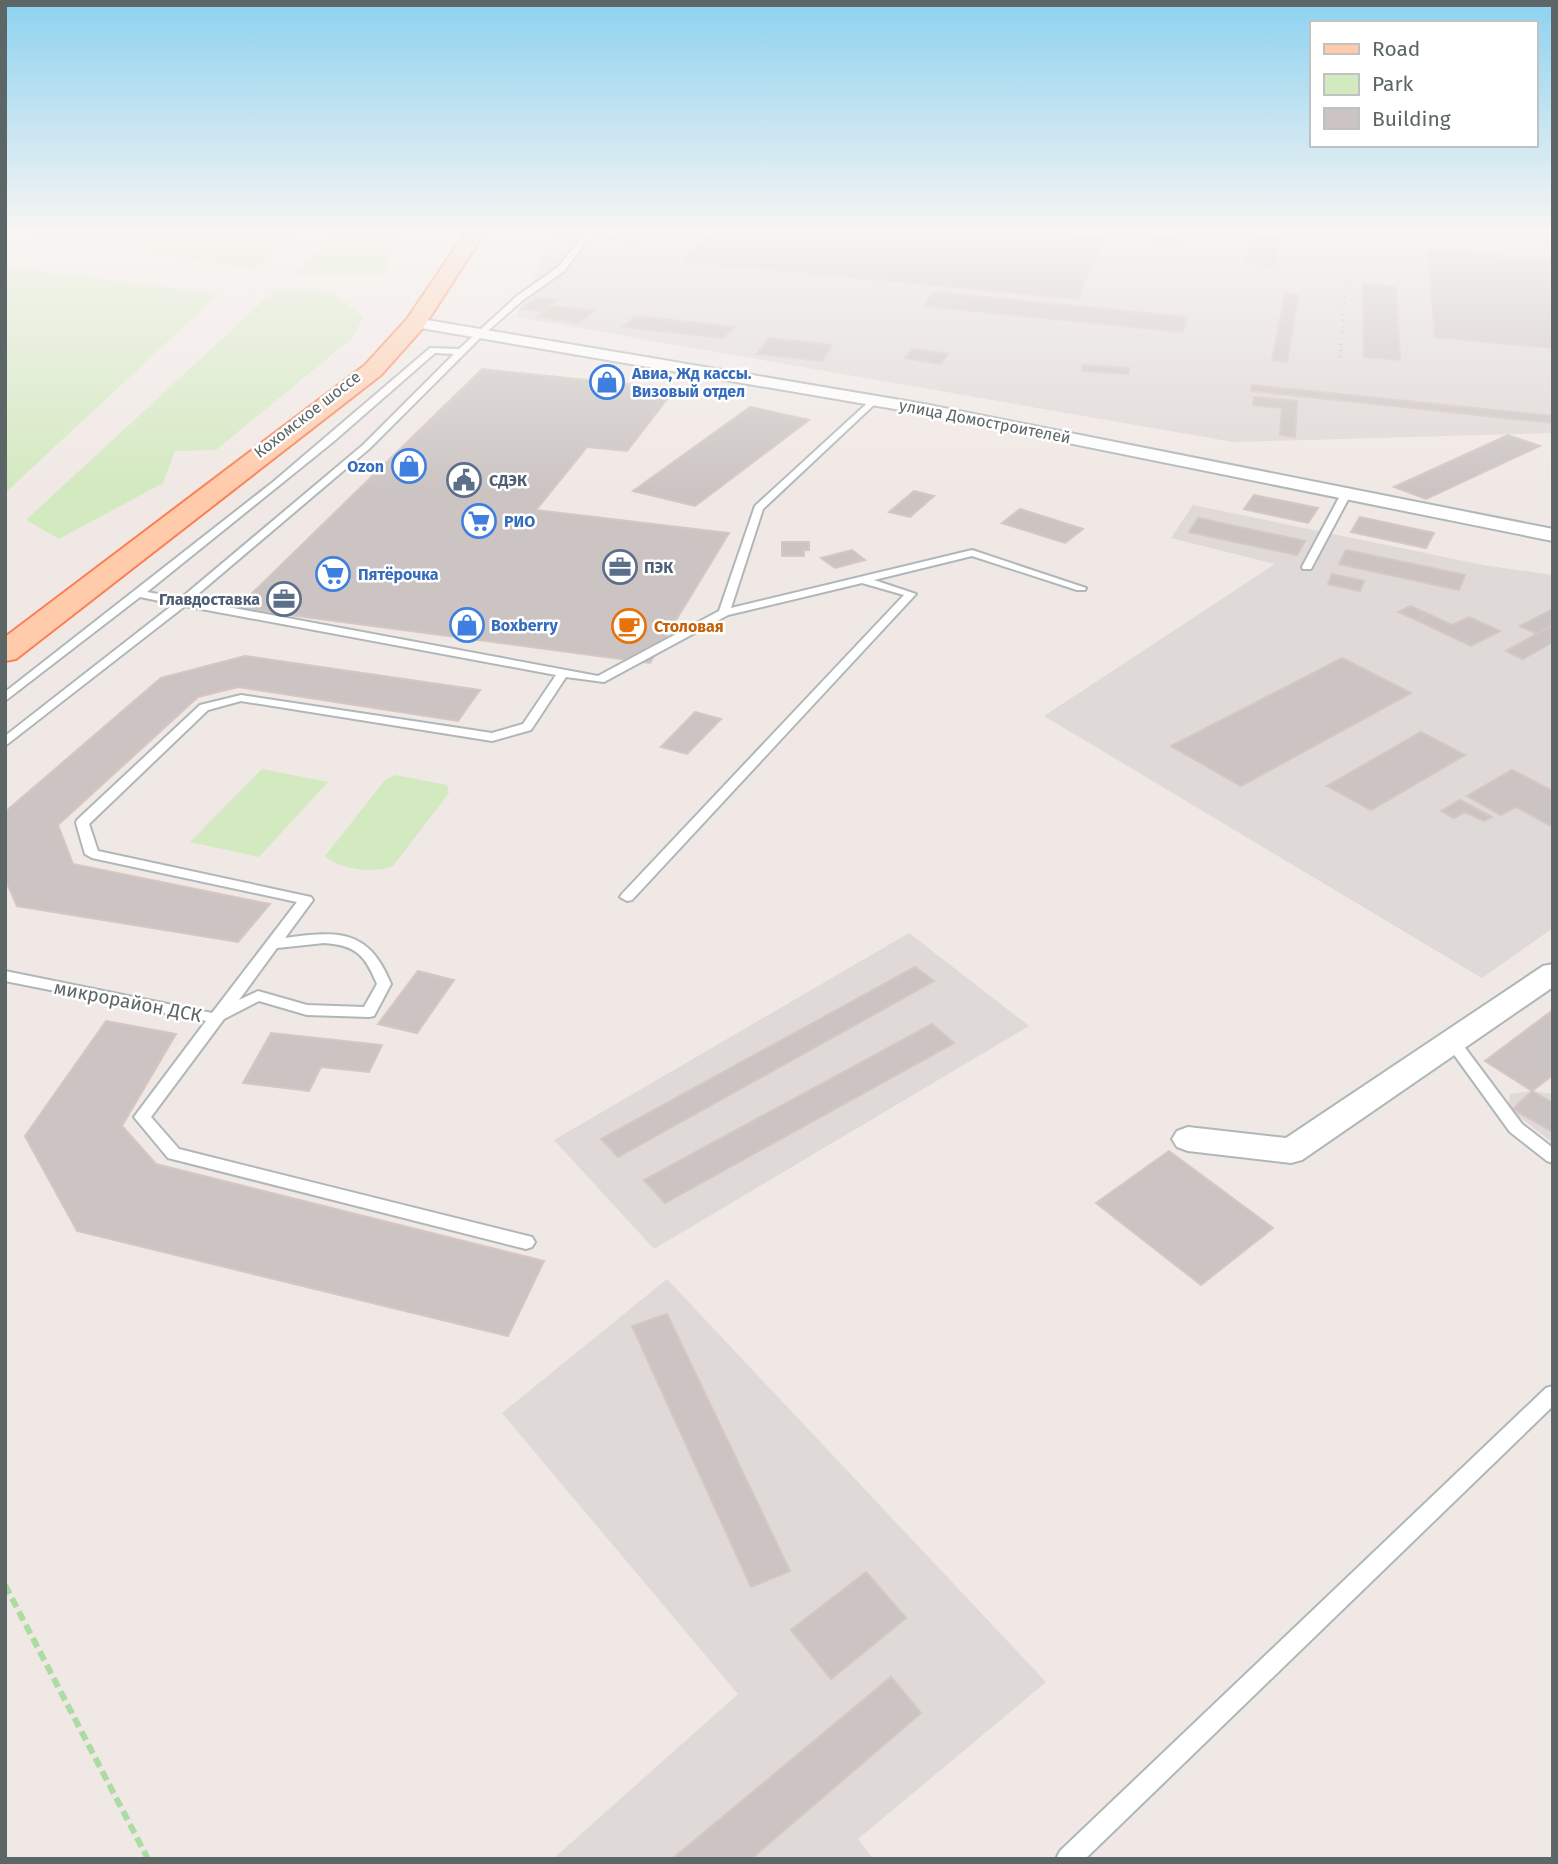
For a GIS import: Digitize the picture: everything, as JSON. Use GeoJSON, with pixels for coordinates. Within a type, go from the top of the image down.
{"type":"FeatureCollection","features":[{"type":"Feature","properties":{"kind":"main road"},"geometry":{"type":"LineString","coordinates":[[409,323],[413,316]]}},
{"type":"Feature","properties":{"kind":"main road"},"geometry":{"type":"LineString","coordinates":[[409,323],[414,316]]}},
{"type":"Feature","properties":{"kind":"main road","name":"Кохомское шоссе"},"geometry":{"type":"LineString","coordinates":[[5,642],[344,387],[409,323]]}},
{"type":"Feature","properties":{"kind":"main road","name":"Кохомское шоссе"},"geometry":{"type":"LineString","coordinates":[[5,652],[353,387],[391,352],[409,323]]}},
{"type":"Feature","properties":{"kind":"street","name":"улица Домостроителей"},"geometry":{"type":"LineString","coordinates":[[409,323],[874,400],[1553,535]]}},
{"type":"Feature","properties":{"kind":"street"},"geometry":{"type":"LineString","coordinates":[[1188,1139],[1291,1151],[1553,973]]}},
{"type":"Feature","properties":{"kind":"lane"},"geometry":{"type":"LineString","coordinates":[[5,742],[185,600],[366,447],[499,316]]}},
{"type":"Feature","properties":{"kind":"lane"},"geometry":{"type":"LineString","coordinates":[[5,698],[140,594],[376,402],[433,350],[461,352]]}},
{"type":"Feature","properties":{"kind":"lane"},"geometry":{"type":"LineString","coordinates":[[724,613],[758,508],[874,400]]}},
{"type":"Feature","properties":{"kind":"lane"},"geometry":{"type":"LineString","coordinates":[[1307,567],[1347,492]]}},
{"type":"Feature","properties":{"kind":"lane"},"geometry":{"type":"LineString","coordinates":[[140,594],[185,600],[600,680],[724,613],[972,553],[1081,588]]}},
{"type":"Feature","properties":{"kind":"lane"},"geometry":{"type":"LineString","coordinates":[[627,897],[911,594],[862,579]]}},
{"type":"Feature","properties":{"kind":"lane"},"geometry":{"type":"LineString","coordinates":[[526,1242],[174,1154],[142,1117],[214,1018],[306,900],[92,854],[82,822],[204,707],[241,698],[492,737],[527,727],[562,674]]}},
{"type":"Feature","properties":{"kind":"lane","name":"микрорайон ДСК"},"geometry":{"type":"LineString","coordinates":[[5,976],[214,1018],[258,996],[307,1010],[369,1012],[384,984],[379,967],[365,948],[336,937],[271,944]]}},
{"type":"Feature","properties":{"kind":"lane"},"geometry":{"type":"LineString","coordinates":[[1452,1041],[1516,1128],[1553,1157]]}},
{"type":"Feature","properties":{"kind":"lane"},"geometry":{"type":"LineString","coordinates":[[1068,1859],[1553,1394]]}},
{"type":"Feature","properties":{"kind":"path"},"geometry":{"type":"LineString","coordinates":[[5,1586],[148,1859]]}},
{"type":"Feature","properties":{"kind":"shaded area"},"geometry":{"type":"Polygon","coordinates":[[[1553,316],[1553,433],[1233,442],[516,317],[1553,316]]]}},
{"type":"Feature","properties":{"kind":"shaded area"},"geometry":{"type":"Polygon","coordinates":[[[1193,505],[1483,565],[1553,575],[1553,928],[1482,978],[1044,716],[1275,564],[1171,538],[1193,505]]]}},
{"type":"Feature","properties":{"kind":"shaded area"},"geometry":{"type":"Polygon","coordinates":[[[909,933],[1029,1026],[654,1249],[554,1140],[909,933]]]}},
{"type":"Feature","properties":{"kind":"shaded area"},"geometry":{"type":"Polygon","coordinates":[[[1532,1091],[1553,1094],[1553,1143],[1508,1108],[1510,1094],[1532,1091]]]}},
{"type":"Feature","properties":{"kind":"shaded area"},"geometry":{"type":"Polygon","coordinates":[[[667,1279],[1046,1682],[858,1839],[873,1859],[553,1859],[738,1694],[502,1413],[667,1279]]]}},
{"type":"Feature","properties":{"kind":"green space"},"geometry":{"type":"Polygon","coordinates":[[[5,316],[195,316],[5,493],[5,316]]]}},
{"type":"Feature","properties":{"kind":"green space"},"geometry":{"type":"Polygon","coordinates":[[[247,316],[363,318],[352,338],[216,450],[175,451],[163,483],[59,539],[26,520],[247,316]]]}},
{"type":"Feature","properties":{"kind":"green space"},"geometry":{"type":"Polygon","coordinates":[[[262,769],[328,782],[259,857],[190,842],[262,769]]]}},
{"type":"Feature","properties":{"kind":"green space"},"geometry":{"type":"Polygon","coordinates":[[[395,775],[447,785],[449,793],[393,866],[377,870],[358,869],[340,865],[325,856],[385,780],[395,775]]]}},
{"type":"Feature","properties":{"kind":"building"},"geometry":{"type":"Polygon","coordinates":[[[538,316],[588,316],[579,323],[538,316]]]}},
{"type":"Feature","properties":{"kind":"building"},"geometry":{"type":"Polygon","coordinates":[[[635,316],[734,327],[723,338],[623,327],[635,316]]]}},
{"type":"Feature","properties":{"kind":"building"},"geometry":{"type":"Polygon","coordinates":[[[1023,316],[1187,317],[1183,332],[1023,316]]]}},
{"type":"Feature","properties":{"kind":"building"},"geometry":{"type":"Polygon","coordinates":[[[1281,316],[1295,316],[1287,362],[1272,360],[1281,316]]]}},
{"type":"Feature","properties":{"kind":"building"},"geometry":{"type":"Polygon","coordinates":[[[1363,316],[1398,316],[1400,360],[1364,357],[1363,316]]]}},
{"type":"Feature","properties":{"kind":"building"},"geometry":{"type":"Polygon","coordinates":[[[1433,316],[1553,316],[1553,348],[1435,337],[1433,316]]]}},
{"type":"Feature","properties":{"kind":"building"},"geometry":{"type":"Polygon","coordinates":[[[769,338],[832,345],[822,361],[757,354],[769,338]]]}},
{"type":"Feature","properties":{"kind":"building"},"geometry":{"type":"Polygon","coordinates":[[[913,349],[948,354],[940,364],[905,358],[913,349]]]}},
{"type":"Feature","properties":{"kind":"building"},"geometry":{"type":"Polygon","coordinates":[[[1083,365],[1129,368],[1128,374],[1082,371],[1083,365]]]}},
{"type":"Feature","properties":{"kind":"building","name":"РИО"},"geometry":{"type":"Polygon","coordinates":[[[482,369],[675,389],[627,451],[587,447],[536,510],[729,533],[650,663],[237,608],[482,369]]]}},
{"type":"Feature","properties":{"kind":"building"},"geometry":{"type":"Polygon","coordinates":[[[1252,385],[1553,416],[1553,423],[1251,391],[1252,385]]]}},
{"type":"Feature","properties":{"kind":"building"},"geometry":{"type":"Polygon","coordinates":[[[1254,397],[1297,401],[1295,437],[1280,435],[1282,408],[1253,405],[1254,397]]]}},
{"type":"Feature","properties":{"kind":"building"},"geometry":{"type":"Polygon","coordinates":[[[750,407],[809,420],[695,506],[633,491],[750,407]]]}},
{"type":"Feature","properties":{"kind":"building"},"geometry":{"type":"Polygon","coordinates":[[[1508,435],[1540,446],[1426,499],[1394,487],[1508,435]]]}},
{"type":"Feature","properties":{"kind":"building"},"geometry":{"type":"Polygon","coordinates":[[[914,491],[934,496],[910,517],[889,512],[914,491]]]}},
{"type":"Feature","properties":{"kind":"building"},"geometry":{"type":"Polygon","coordinates":[[[1254,495],[1318,508],[1308,523],[1244,509],[1254,495]]]}},
{"type":"Feature","properties":{"kind":"building"},"geometry":{"type":"Polygon","coordinates":[[[1020,509],[1083,529],[1065,543],[1002,523],[1020,509]]]}},
{"type":"Feature","properties":{"kind":"building"},"geometry":{"type":"Polygon","coordinates":[[[1360,517],[1434,533],[1426,548],[1351,532],[1360,517]]]}},
{"type":"Feature","properties":{"kind":"building"},"geometry":{"type":"Polygon","coordinates":[[[1198,518],[1305,541],[1297,555],[1189,532],[1198,518]]]}},
{"type":"Feature","properties":{"kind":"building"},"geometry":{"type":"Polygon","coordinates":[[[782,542],[809,542],[809,550],[804,550],[804,556],[782,556],[782,542]]]}},
{"type":"Feature","properties":{"kind":"building"},"geometry":{"type":"Polygon","coordinates":[[[852,550],[865,560],[835,568],[821,558],[852,550]]]}},
{"type":"Feature","properties":{"kind":"building"},"geometry":{"type":"Polygon","coordinates":[[[1346,550],[1465,575],[1459,590],[1339,564],[1346,550]]]}},
{"type":"Feature","properties":{"kind":"building"},"geometry":{"type":"Polygon","coordinates":[[[1332,574],[1364,581],[1360,591],[1328,584],[1332,574]]]}},
{"type":"Feature","properties":{"kind":"building"},"geometry":{"type":"Polygon","coordinates":[[[1410,606],[1428,614],[1416,620],[1398,612],[1410,606]]]}},
{"type":"Feature","properties":{"kind":"building"},"geometry":{"type":"Polygon","coordinates":[[[1553,609],[1553,625],[1537,634],[1520,626],[1553,609]]]}},
{"type":"Feature","properties":{"kind":"building"},"geometry":{"type":"Polygon","coordinates":[[[1428,614],[1452,625],[1469,617],[1500,631],[1471,646],[1416,620],[1428,614]]]}},
{"type":"Feature","properties":{"kind":"building"},"geometry":{"type":"Polygon","coordinates":[[[1553,625],[1553,642],[1523,659],[1506,651],[1553,625]]]}},
{"type":"Feature","properties":{"kind":"building"},"geometry":{"type":"Polygon","coordinates":[[[245,656],[480,690],[458,721],[238,687],[198,697],[58,825],[73,864],[270,904],[238,942],[17,906],[5,879],[5,812],[161,678],[245,656]]]}},
{"type":"Feature","properties":{"kind":"building"},"geometry":{"type":"Polygon","coordinates":[[[1342,658],[1411,693],[1241,786],[1171,746],[1342,658]]]}},
{"type":"Feature","properties":{"kind":"building"},"geometry":{"type":"Polygon","coordinates":[[[695,712],[721,719],[687,754],[661,747],[695,712]]]}},
{"type":"Feature","properties":{"kind":"building"},"geometry":{"type":"Polygon","coordinates":[[[1421,732],[1465,755],[1371,810],[1327,786],[1421,732]]]}},
{"type":"Feature","properties":{"kind":"building"},"geometry":{"type":"Polygon","coordinates":[[[1512,770],[1553,791],[1553,827],[1516,807],[1501,815],[1467,796],[1512,770]]]}},
{"type":"Feature","properties":{"kind":"building"},"geometry":{"type":"Polygon","coordinates":[[[1460,800],[1492,817],[1484,821],[1465,812],[1454,818],[1441,811],[1460,800]]]}},
{"type":"Feature","properties":{"kind":"building"},"geometry":{"type":"Polygon","coordinates":[[[915,967],[934,981],[618,1157],[601,1139],[915,967]]]}},
{"type":"Feature","properties":{"kind":"building"},"geometry":{"type":"Polygon","coordinates":[[[418,971],[454,980],[417,1033],[378,1024],[418,971]]]}},
{"type":"Feature","properties":{"kind":"building"},"geometry":{"type":"Polygon","coordinates":[[[1553,1010],[1553,1075],[1532,1091],[1485,1061],[1553,1010]]]}},
{"type":"Feature","properties":{"kind":"building"},"geometry":{"type":"Polygon","coordinates":[[[106,1021],[176,1034],[122,1126],[156,1164],[544,1261],[508,1336],[77,1231],[25,1136],[106,1021]]]}},
{"type":"Feature","properties":{"kind":"building"},"geometry":{"type":"Polygon","coordinates":[[[932,1024],[954,1043],[665,1203],[644,1180],[932,1024]]]}},
{"type":"Feature","properties":{"kind":"building"},"geometry":{"type":"Polygon","coordinates":[[[271,1033],[382,1045],[369,1072],[321,1067],[309,1091],[243,1083],[271,1033]]]}},
{"type":"Feature","properties":{"kind":"building"},"geometry":{"type":"Polygon","coordinates":[[[1532,1091],[1553,1103],[1553,1132],[1513,1109],[1532,1091]]]}},
{"type":"Feature","properties":{"kind":"building"},"geometry":{"type":"Polygon","coordinates":[[[1169,1151],[1273,1228],[1201,1285],[1096,1203],[1169,1151]]]}},
{"type":"Feature","properties":{"kind":"building"},"geometry":{"type":"Polygon","coordinates":[[[667,1314],[790,1571],[751,1587],[632,1326],[667,1314]]]}},
{"type":"Feature","properties":{"kind":"building"},"geometry":{"type":"Polygon","coordinates":[[[866,1572],[906,1618],[831,1679],[791,1630],[866,1572]]]}},
{"type":"Feature","properties":{"kind":"building"},"geometry":{"type":"Polygon","coordinates":[[[891,1677],[921,1713],[751,1859],[672,1859],[891,1677]]]}},
{"type":"Feature","properties":{"kind":"railway"},"geometry":{"type":"LineString","coordinates":[[1340,357],[1343,316]]}},
{"type":"Feature","properties":{"kind":"place","name":"Авиа, Жд кассы. Визовый отдел"},"geometry":{"type":"Point","coordinates":[607,382]}},
{"type":"Feature","properties":{"kind":"place","name":"Ozon"},"geometry":{"type":"Point","coordinates":[409,466]}},
{"type":"Feature","properties":{"kind":"place","name":"СДЭК"},"geometry":{"type":"Point","coordinates":[464,480]}},
{"type":"Feature","properties":{"kind":"place","name":"РИО"},"geometry":{"type":"Point","coordinates":[479,521]}},
{"type":"Feature","properties":{"kind":"place","name":"ПЭК"},"geometry":{"type":"Point","coordinates":[620,567]}},
{"type":"Feature","properties":{"kind":"place","name":"Пятёрочка"},"geometry":{"type":"Point","coordinates":[333,574]}},
{"type":"Feature","properties":{"kind":"place","name":"Главдоставка"},"geometry":{"type":"Point","coordinates":[284,599]}},
{"type":"Feature","properties":{"kind":"place","name":"Boxberry"},"geometry":{"type":"Point","coordinates":[467,625]}},
{"type":"Feature","properties":{"kind":"place","name":"Столовая"},"geometry":{"type":"Point","coordinates":[629,626]}}]}
